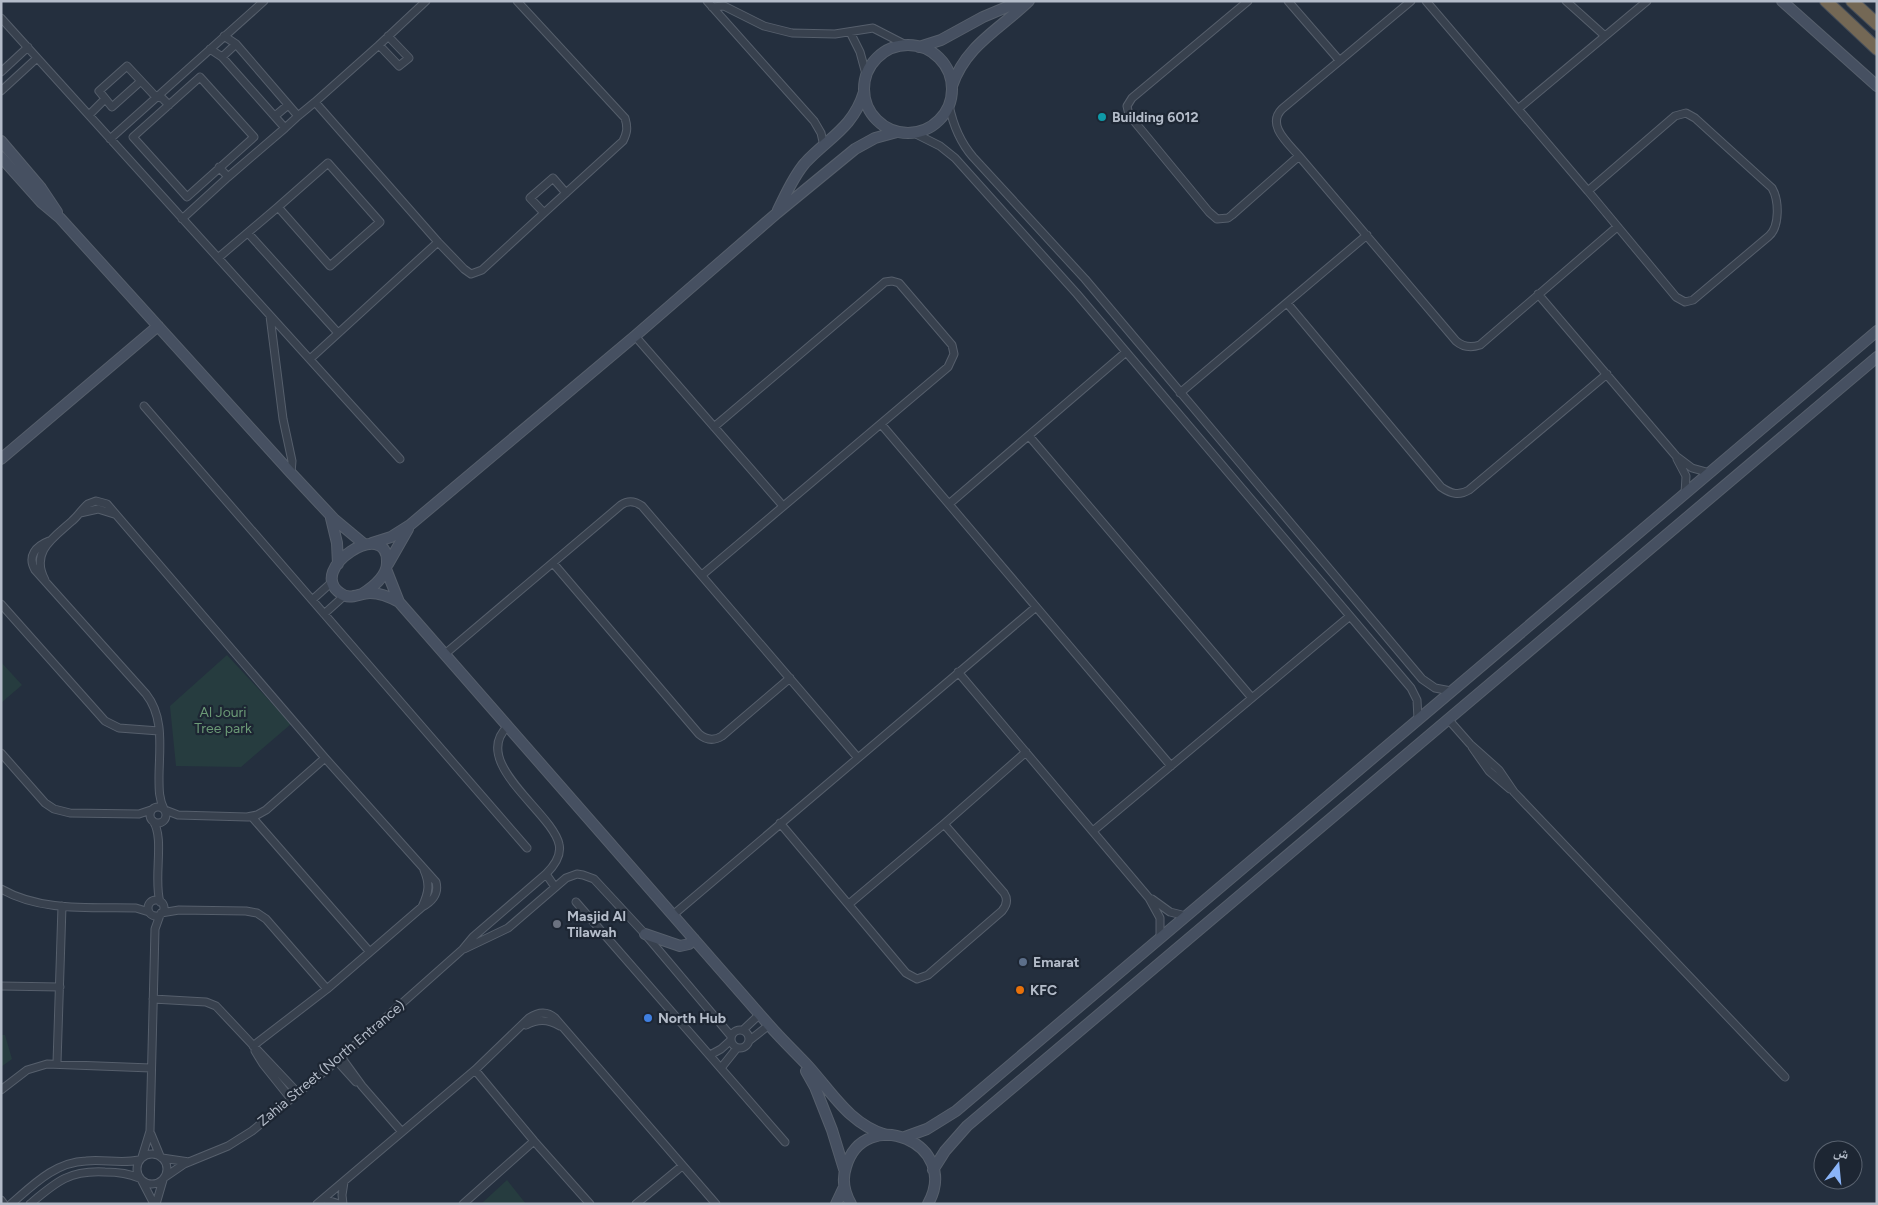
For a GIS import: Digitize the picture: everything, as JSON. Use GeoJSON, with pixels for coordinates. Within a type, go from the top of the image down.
{"type":"FeatureCollection","features":[{"type":"Feature","properties":{"kind":"highway"},"geometry":{"type":"LineString","coordinates":[[1826,1],[1877,49]]}},
{"type":"Feature","properties":{"kind":"highway"},"geometry":{"type":"LineString","coordinates":[[1852,1],[1877,24]]}},
{"type":"Feature","properties":{"kind":"street"},"geometry":{"type":"LineString","coordinates":[[110,138],[264,1]]}},
{"type":"Feature","properties":{"kind":"street"},"geometry":{"type":"LineString","coordinates":[[182,218],[315,102],[426,1]]}},
{"type":"Feature","properties":{"kind":"street"},"geometry":{"type":"LineString","coordinates":[[315,102],[438,242],[464,269],[472,274],[477,273],[623,141],[627,133],[625,118],[517,1]]}},
{"type":"Feature","properties":{"kind":"street"},"geometry":{"type":"LineString","coordinates":[[919,47],[941,40],[982,17],[1021,1]]}},
{"type":"Feature","properties":{"kind":"street"},"geometry":{"type":"LineString","coordinates":[[864,92],[869,110],[888,129],[897,132],[914,133],[932,127],[945,113],[960,67],[972,49],[1029,1]]}},
{"type":"Feature","properties":{"kind":"street"},"geometry":{"type":"LineString","coordinates":[[1248,1],[1132,98],[1127,106],[1128,115],[1209,212],[1218,218],[1228,218],[1232,215],[1299,156]]}},
{"type":"Feature","properties":{"kind":"street"},"geometry":{"type":"LineString","coordinates":[[1288,1],[1339,60]]}},
{"type":"Feature","properties":{"kind":"street"},"geometry":{"type":"LineString","coordinates":[[1411,1],[1282,108],[1276,116],[1276,126],[1299,156],[1456,341],[1465,346],[1475,347],[1480,344],[1617,227]]}},
{"type":"Feature","properties":{"kind":"street"},"geometry":{"type":"LineString","coordinates":[[1426,1],[1676,297],[1682,301],[1689,302],[1772,233],[1776,224],[1776,195],[1772,188],[1695,118],[1683,113],[1675,116],[1588,191]]}},
{"type":"Feature","properties":{"kind":"street"},"geometry":{"type":"LineString","coordinates":[[1566,1],[1605,36]]}},
{"type":"Feature","properties":{"kind":"street"},"geometry":{"type":"LineString","coordinates":[[1518,110],[1647,1]]}},
{"type":"Feature","properties":{"kind":"street"},"geometry":{"type":"LineString","coordinates":[[1782,1],[1877,86]]}},
{"type":"Feature","properties":{"kind":"street"},"geometry":{"type":"LineString","coordinates":[[709,4],[724,6],[764,26],[792,32],[820,34],[872,28],[906,45],[919,47],[936,55],[947,69],[952,87]]}},
{"type":"Feature","properties":{"kind":"street"},"geometry":{"type":"LineString","coordinates":[[709,4],[814,121],[821,133],[824,146]]}},
{"type":"Feature","properties":{"kind":"street"},"geometry":{"type":"LineString","coordinates":[[1,18],[400,459]]}},
{"type":"Feature","properties":{"kind":"street"},"geometry":{"type":"LineString","coordinates":[[777,214],[798,173],[811,157],[842,131],[851,119],[864,92],[866,74],[860,52],[850,32]]}},
{"type":"Feature","properties":{"kind":"street"},"geometry":{"type":"LineString","coordinates":[[224,36],[236,44],[298,116]]}},
{"type":"Feature","properties":{"kind":"street"},"geometry":{"type":"LineString","coordinates":[[379,45],[400,66],[408,58],[388,36]]}},
{"type":"Feature","properties":{"kind":"street"},"geometry":{"type":"LineString","coordinates":[[222,57],[236,44]]}},
{"type":"Feature","properties":{"kind":"street"},"geometry":{"type":"LineString","coordinates":[[866,74],[875,61],[886,51],[906,45]]}},
{"type":"Feature","properties":{"kind":"street"},"geometry":{"type":"LineString","coordinates":[[1,72],[28,47]]}},
{"type":"Feature","properties":{"kind":"street"},"geometry":{"type":"LineString","coordinates":[[210,49],[222,57],[285,128]]}},
{"type":"Feature","properties":{"kind":"street"},"geometry":{"type":"LineString","coordinates":[[1,91],[37,58]]}},
{"type":"Feature","properties":{"kind":"street"},"geometry":{"type":"LineString","coordinates":[[141,81],[112,107],[98,91],[127,66],[156,97],[162,98],[169,105]]}},
{"type":"Feature","properties":{"kind":"street"},"geometry":{"type":"LineString","coordinates":[[200,77],[254,136],[219,167],[187,196],[133,137],[200,77]]}},
{"type":"Feature","properties":{"kind":"street"},"geometry":{"type":"LineString","coordinates":[[88,115],[105,99]]}},
{"type":"Feature","properties":{"kind":"street"},"geometry":{"type":"LineString","coordinates":[[275,116],[288,105]]}},
{"type":"Feature","properties":{"kind":"street"},"geometry":{"type":"LineString","coordinates":[[949,105],[955,129],[968,151],[1085,279],[1422,679],[1435,688],[1452,691]]}},
{"type":"Feature","properties":{"kind":"street"},"geometry":{"type":"LineString","coordinates":[[399,602],[382,595],[362,594],[350,597],[344,596],[334,588],[332,575],[338,564],[350,552],[368,543],[391,537],[410,525],[855,149],[875,138],[897,132]]}},
{"type":"Feature","properties":{"kind":"street"},"geometry":{"type":"LineString","coordinates":[[914,133],[940,146],[955,158],[1077,294],[1411,688],[1417,700],[1418,719]]}},
{"type":"Feature","properties":{"kind":"street"},"geometry":{"type":"LineString","coordinates":[[1,141],[41,188],[60,218]]}},
{"type":"Feature","properties":{"kind":"street"},"geometry":{"type":"LineString","coordinates":[[1,157],[42,203],[60,218],[328,513],[341,526],[368,543],[383,549],[386,554],[386,567],[399,602],[850,1115],[863,1125],[886,1134],[905,1138],[923,1150],[934,1170]]}},
{"type":"Feature","properties":{"kind":"street"},"geometry":{"type":"LineString","coordinates":[[218,258],[328,163],[380,222],[330,266],[278,207]]}},
{"type":"Feature","properties":{"kind":"street"},"geometry":{"type":"LineString","coordinates":[[219,167],[228,177]]}},
{"type":"Feature","properties":{"kind":"street"},"geometry":{"type":"LineString","coordinates":[[544,213],[530,198],[553,178],[566,193]]}},
{"type":"Feature","properties":{"kind":"street"},"geometry":{"type":"LineString","coordinates":[[248,232],[338,333]]}},
{"type":"Feature","properties":{"kind":"street"},"geometry":{"type":"LineString","coordinates":[[1180,393],[1367,235]]}},
{"type":"Feature","properties":{"kind":"street"},"geometry":{"type":"LineString","coordinates":[[310,359],[438,242]]}},
{"type":"Feature","properties":{"kind":"street"},"geometry":{"type":"LineString","coordinates":[[702,575],[948,367],[954,354],[950,341],[902,286],[892,281],[882,284],[714,427]]}},
{"type":"Feature","properties":{"kind":"street"},"geometry":{"type":"LineString","coordinates":[[1538,294],[1676,456],[1692,468],[1710,473]]}},
{"type":"Feature","properties":{"kind":"street"},"geometry":{"type":"LineString","coordinates":[[1287,303],[1442,487],[1452,493],[1464,493],[1469,490],[1606,374]]}},
{"type":"Feature","properties":{"kind":"street"},"geometry":{"type":"LineString","coordinates":[[270,316],[283,419],[292,461],[291,473]]}},
{"type":"Feature","properties":{"kind":"street"},"geometry":{"type":"LineString","coordinates":[[1,459],[158,326]]}},
{"type":"Feature","properties":{"kind":"street"},"geometry":{"type":"LineString","coordinates":[[905,1138],[932,1127],[956,1112],[1877,331]]}},
{"type":"Feature","properties":{"kind":"street"},"geometry":{"type":"LineString","coordinates":[[635,336],[783,506]]}},
{"type":"Feature","properties":{"kind":"street"},"geometry":{"type":"LineString","coordinates":[[949,504],[1126,352]]}},
{"type":"Feature","properties":{"kind":"street"},"geometry":{"type":"LineString","coordinates":[[936,1204],[933,1192],[934,1170],[945,1151],[967,1126],[1877,356]]}},
{"type":"Feature","properties":{"kind":"street"},"geometry":{"type":"LineString","coordinates":[[144,406],[528,848]]}},
{"type":"Feature","properties":{"kind":"street"},"geometry":{"type":"LineString","coordinates":[[881,424],[1171,766]]}},
{"type":"Feature","properties":{"kind":"street"},"geometry":{"type":"LineString","coordinates":[[1029,436],[1252,698]]}},
{"type":"Feature","properties":{"kind":"street"},"geometry":{"type":"LineString","coordinates":[[1676,456],[1686,476],[1685,494]]}},
{"type":"Feature","properties":{"kind":"street"},"geometry":{"type":"LineString","coordinates":[[445,654],[621,505],[632,501],[642,506],[858,758]]}},
{"type":"Feature","properties":{"kind":"street"},"geometry":{"type":"LineString","coordinates":[[155,1204],[140,1179],[137,1169],[150,1131],[155,929],[148,908],[156,886],[158,833],[167,815],[159,795],[158,716],[151,701],[46,580],[35,570],[32,559],[36,549],[49,541],[80,513],[98,509],[108,511],[116,516],[325,758],[424,869],[429,890],[422,907],[326,988],[253,1046]]}},
{"type":"Feature","properties":{"kind":"street"},"geometry":{"type":"LineString","coordinates":[[328,513],[336,532],[338,564]]}},
{"type":"Feature","properties":{"kind":"street"},"geometry":{"type":"LineString","coordinates":[[362,594],[376,583],[410,525]]}},
{"type":"Feature","properties":{"kind":"street"},"geometry":{"type":"LineString","coordinates":[[553,563],[699,734],[706,739],[714,740],[722,736],[790,678]]}},
{"type":"Feature","properties":{"kind":"street"},"geometry":{"type":"LineString","coordinates":[[312,600],[332,582]]}},
{"type":"Feature","properties":{"kind":"street"},"geometry":{"type":"LineString","coordinates":[[324,614],[344,596]]}},
{"type":"Feature","properties":{"kind":"street"},"geometry":{"type":"LineString","coordinates":[[1,604],[105,721],[119,728],[159,731]]}},
{"type":"Feature","properties":{"kind":"street"},"geometry":{"type":"LineString","coordinates":[[673,915],[1036,607]]}},
{"type":"Feature","properties":{"kind":"street"},"geometry":{"type":"LineString","coordinates":[[1093,831],[1350,616]]}},
{"type":"Feature","properties":{"kind":"street"},"geometry":{"type":"LineString","coordinates":[[958,672],[1149,898],[1160,918],[1160,938]]}},
{"type":"Feature","properties":{"kind":"street"},"geometry":{"type":"LineString","coordinates":[[1448,719],[1470,744],[1499,770],[1514,792],[1785,1077]]}},
{"type":"Feature","properties":{"kind":"street"},"geometry":{"type":"LineString","coordinates":[[463,949],[473,937],[546,874],[556,863],[558,857],[559,844],[553,832],[503,767],[500,758],[499,742],[501,734],[508,726]]}},
{"type":"Feature","properties":{"kind":"street"},"geometry":{"type":"LineString","coordinates":[[849,904],[1026,752]]}},
{"type":"Feature","properties":{"kind":"street"},"geometry":{"type":"LineString","coordinates":[[1,753],[45,803],[54,810],[65,813],[139,814],[158,806],[178,815],[252,816],[266,810],[325,758]]}},
{"type":"Feature","properties":{"kind":"street"},"geometry":{"type":"LineString","coordinates":[[158,833],[152,820],[152,810],[159,795]]}},
{"type":"Feature","properties":{"kind":"street"},"geometry":{"type":"LineString","coordinates":[[139,814],[160,823],[178,815]]}},
{"type":"Feature","properties":{"kind":"street"},"geometry":{"type":"LineString","coordinates":[[252,816],[369,951]]}},
{"type":"Feature","properties":{"kind":"street"},"geometry":{"type":"LineString","coordinates":[[780,823],[909,976],[921,978],[928,975],[1002,911],[1006,904],[1004,893],[944,824]]}},
{"type":"Feature","properties":{"kind":"street"},"geometry":{"type":"LineString","coordinates":[[546,874],[555,887]]}},
{"type":"Feature","properties":{"kind":"street"},"geometry":{"type":"LineString","coordinates":[[463,949],[514,923],[555,887],[571,876],[589,876],[594,879],[645,934],[731,1038],[733,1045],[737,1048]]}},
{"type":"Feature","properties":{"kind":"street"},"geometry":{"type":"LineString","coordinates":[[155,929],[164,909],[156,886]]}},
{"type":"Feature","properties":{"kind":"street"},"geometry":{"type":"LineString","coordinates":[[1,889],[34,902],[62,906],[136,908],[155,916],[179,910],[252,912],[262,916],[326,988]]}},
{"type":"Feature","properties":{"kind":"street"},"geometry":{"type":"LineString","coordinates":[[1149,898],[1170,912],[1186,916]]}},
{"type":"Feature","properties":{"kind":"street"},"geometry":{"type":"LineString","coordinates":[[136,908],[156,901],[179,910]]}},
{"type":"Feature","properties":{"kind":"street"},"geometry":{"type":"LineString","coordinates":[[576,902],[785,1142]]}},
{"type":"Feature","properties":{"kind":"street"},"geometry":{"type":"LineString","coordinates":[[57,1063],[62,906]]}},
{"type":"Feature","properties":{"kind":"street"},"geometry":{"type":"LineString","coordinates":[[505,910],[507,918],[514,923]]}},
{"type":"Feature","properties":{"kind":"street"},"geometry":{"type":"LineString","coordinates":[[645,934],[680,946],[689,944],[694,939]]}},
{"type":"Feature","properties":{"kind":"street","name":"Zahia Street (North Entrance)"},"geometry":{"type":"LineString","coordinates":[[164,1179],[189,1162],[216,1152],[240,1139],[339,1059],[463,949]]}},
{"type":"Feature","properties":{"kind":"street"},"geometry":{"type":"LineString","coordinates":[[1,986],[60,987]]}},
{"type":"Feature","properties":{"kind":"street"},"geometry":{"type":"LineString","coordinates":[[153,999],[206,1002],[216,1006],[298,1093]]}},
{"type":"Feature","properties":{"kind":"street"},"geometry":{"type":"LineString","coordinates":[[317,1204],[475,1070],[533,1015],[542,1013],[551,1015],[716,1204]]}},
{"type":"Feature","properties":{"kind":"street"},"geometry":{"type":"LineString","coordinates":[[710,1055],[721,1049],[738,1030],[744,1030],[760,1014]]}},
{"type":"Feature","properties":{"kind":"street"},"geometry":{"type":"LineString","coordinates":[[721,1068],[737,1048],[746,1047],[750,1040],[770,1025]]}},
{"type":"Feature","properties":{"kind":"street"},"geometry":{"type":"LineString","coordinates":[[744,1030],[749,1035],[750,1040]]}},
{"type":"Feature","properties":{"kind":"street"},"geometry":{"type":"LineString","coordinates":[[778,1035],[787,1050],[806,1071],[815,1087],[836,1140],[844,1170],[844,1187],[851,1204]]}},
{"type":"Feature","properties":{"kind":"street"},"geometry":{"type":"LineString","coordinates":[[253,1046],[263,1064],[291,1099]]}},
{"type":"Feature","properties":{"kind":"street"},"geometry":{"type":"LineString","coordinates":[[339,1059],[402,1132]]}},
{"type":"Feature","properties":{"kind":"street"},"geometry":{"type":"LineString","coordinates":[[1,1090],[27,1070],[42,1065],[57,1063],[151,1068]]}},
{"type":"Feature","properties":{"kind":"street"},"geometry":{"type":"LineString","coordinates":[[475,1070],[590,1204]]}},
{"type":"Feature","properties":{"kind":"street"},"geometry":{"type":"LineString","coordinates":[[150,1131],[168,1169],[155,1204]]}},
{"type":"Feature","properties":{"kind":"street"},"geometry":{"type":"LineString","coordinates":[[844,1170],[850,1156],[859,1146],[871,1138],[886,1134]]}},
{"type":"Feature","properties":{"kind":"street"},"geometry":{"type":"LineString","coordinates":[[463,1204],[534,1141]]}},
{"type":"Feature","properties":{"kind":"street"},"geometry":{"type":"LineString","coordinates":[[11,1204],[46,1175],[64,1165],[84,1161],[122,1163],[141,1159],[151,1154],[189,1162]]}},
{"type":"Feature","properties":{"kind":"street"},"geometry":{"type":"LineString","coordinates":[[636,1204],[682,1166]]}},
{"type":"Feature","properties":{"kind":"street"},"geometry":{"type":"LineString","coordinates":[[30,1204],[58,1180],[82,1172],[119,1172],[152,1184],[164,1179]]}},
{"type":"Feature","properties":{"kind":"street"},"geometry":{"type":"LineString","coordinates":[[343,1204],[344,1182]]}},
{"type":"Feature","properties":{"kind":"street"},"geometry":{"type":"LineString","coordinates":[[836,1204],[844,1187]]}},
{"type":"Feature","properties":{"kind":"street"},"geometry":{"type":"LineString","coordinates":[[928,1204],[933,1192]]}},
{"type":"Feature","properties":{"kind":"street"},"geometry":{"type":"LineString","coordinates":[[324,1198],[339,1204]]}},
{"type":"Feature","properties":{"kind":"street"},"geometry":{"type":"LineString","coordinates":[[1,1200],[4,1204]]}},
{"type":"Feature","properties":{"kind":"green space","name":"Al Jouri Tree park"},"geometry":{"type":"Polygon","coordinates":[[[227,655],[291,724],[241,767],[176,766],[170,706],[227,655]]]}},
{"type":"Feature","properties":{"kind":"green space"},"geometry":{"type":"Polygon","coordinates":[[[1,662],[22,685],[1,703],[1,662]]]}},
{"type":"Feature","properties":{"kind":"green space"},"geometry":{"type":"Polygon","coordinates":[[[1,1035],[5,1035],[12,1059],[1,1067],[1,1035]]]}},
{"type":"Feature","properties":{"kind":"green space"},"geometry":{"type":"Polygon","coordinates":[[[507,1180],[526,1204],[481,1204],[507,1180]]]}},
{"type":"Feature","properties":{"kind":"place","name":"Building 6012"},"geometry":{"type":"Point","coordinates":[1102,117]}},
{"type":"Feature","properties":{"kind":"place","name":"Masjid Al Tilawah"},"geometry":{"type":"Point","coordinates":[557,924]}},
{"type":"Feature","properties":{"kind":"place","name":"Emarat"},"geometry":{"type":"Point","coordinates":[1023,962]}},
{"type":"Feature","properties":{"kind":"place","name":"KFC"},"geometry":{"type":"Point","coordinates":[1020,990]}},
{"type":"Feature","properties":{"kind":"place","name":"North Hub"},"geometry":{"type":"Point","coordinates":[648,1018]}}]}
